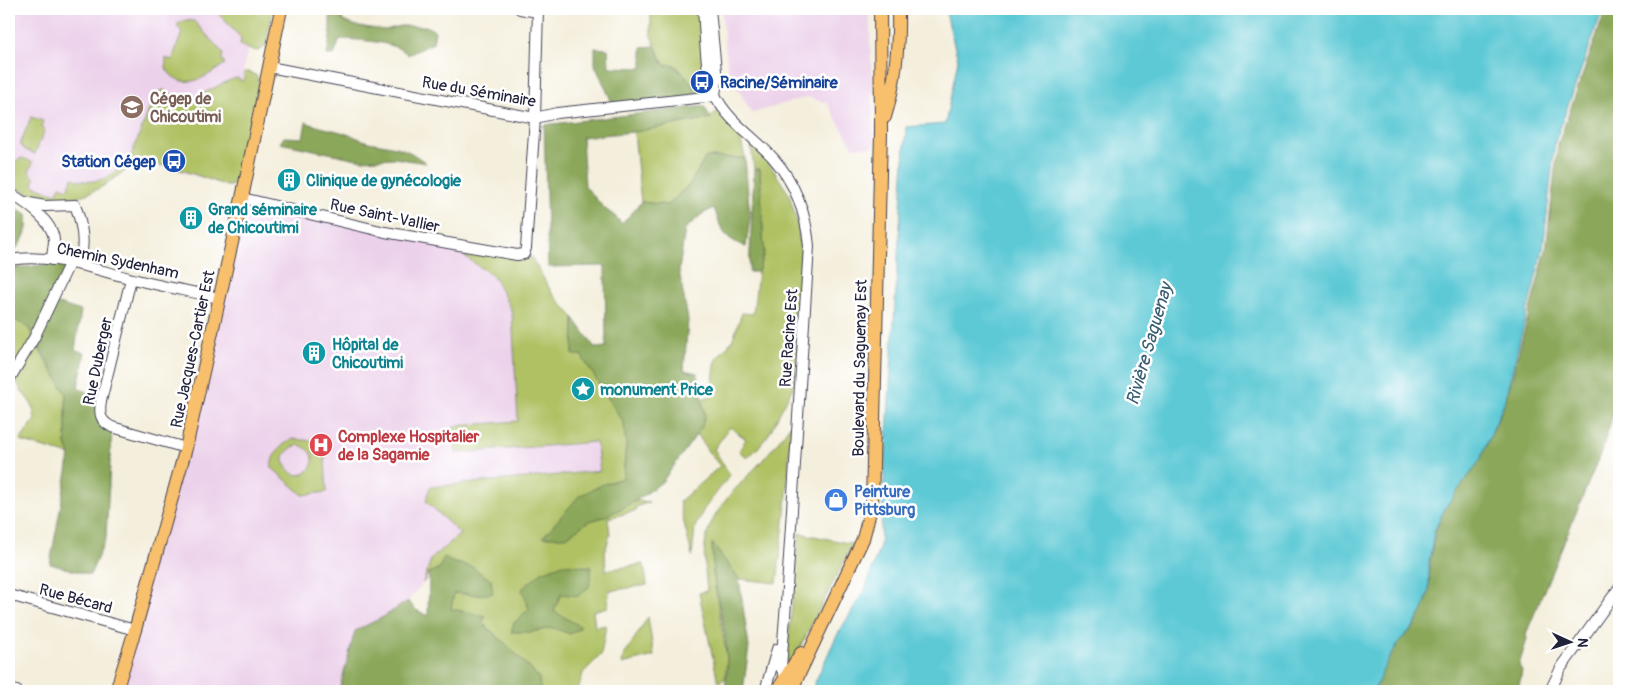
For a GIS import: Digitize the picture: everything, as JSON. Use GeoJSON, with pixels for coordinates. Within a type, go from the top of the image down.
{"type":"FeatureCollection","features":[{"type":"Feature","properties":{"kind":"main road","name":"Rue Jacques-Cartier Est"},"geometry":{"type":"LineString","coordinates":[[116,691],[186,448],[242,198],[281,9]]}},
{"type":"Feature","properties":{"kind":"main road","name":"Boulevard du Saguenay Est"},"geometry":{"type":"LineString","coordinates":[[791,691],[863,539],[872,504],[881,132],[880,9]]}},
{"type":"Feature","properties":{"kind":"main road","name":"Boulevard du Saguenay Est"},"geometry":{"type":"LineString","coordinates":[[881,132],[893,90],[899,43],[898,9]]}},
{"type":"Feature","properties":{"kind":"main road","name":"Boulevard du Saguenay Est"},"geometry":{"type":"LineString","coordinates":[[777,691],[835,597]]}},
{"type":"Feature","properties":{"kind":"street"},"geometry":{"type":"LineString","coordinates":[[520,9],[538,11],[535,118]]}},
{"type":"Feature","properties":{"kind":"street","name":"Rue Racine Est"},"geometry":{"type":"LineString","coordinates":[[702,9],[710,83],[715,96],[736,124],[774,159],[784,172],[802,203],[807,224],[809,246],[781,668],[791,691]]}},
{"type":"Feature","properties":{"kind":"street"},"geometry":{"type":"LineString","coordinates":[[710,9],[717,81],[715,96]]}},
{"type":"Feature","properties":{"kind":"street","name":"Rue du Séminaire"},"geometry":{"type":"LineString","coordinates":[[269,67],[535,118],[557,113],[715,96]]}},
{"type":"Feature","properties":{"kind":"street","name":"Rue Saint-Vallier"},"geometry":{"type":"LineString","coordinates":[[242,198],[385,232],[517,255],[524,254],[526,248],[535,118]]}},
{"type":"Feature","properties":{"kind":"street"},"geometry":{"type":"LineString","coordinates":[[9,193],[24,202],[46,222],[54,238],[52,260]]}},
{"type":"Feature","properties":{"kind":"street"},"geometry":{"type":"LineString","coordinates":[[9,380],[74,263],[82,257],[83,246],[75,205],[45,206],[24,202]]}},
{"type":"Feature","properties":{"kind":"street","name":"Chemin Sydenham"},"geometry":{"type":"LineString","coordinates":[[9,260],[52,260],[74,263],[131,279],[219,298]]}},
{"type":"Feature","properties":{"kind":"street","name":"Rue Duberger"},"geometry":{"type":"LineString","coordinates":[[131,279],[101,401],[101,418],[105,424],[112,427],[186,448]]}},
{"type":"Feature","properties":{"kind":"street"},"geometry":{"type":"LineString","coordinates":[[1550,691],[1561,668],[1619,588]]}},
{"type":"Feature","properties":{"kind":"street","name":"Rue Bécard"},"geometry":{"type":"LineString","coordinates":[[9,595],[135,630]]}},
{"type":"Feature","properties":{"kind":"street","name":"Rue Racine Est"},"geometry":{"type":"LineString","coordinates":[[765,691],[785,614]]}},
{"type":"Feature","properties":{"kind":"street"},"geometry":{"type":"LineString","coordinates":[[9,689],[17,691]]}},
{"type":"Feature","properties":{"kind":"shaded area","name":"Cégep de Chicoutimi"},"geometry":{"type":"Polygon","coordinates":[[[9,9],[273,9],[266,46],[258,51],[248,50],[245,60],[242,80],[245,81],[250,129],[237,182],[232,186],[228,186],[156,164],[133,167],[90,193],[63,199],[33,195],[19,191],[9,184],[9,9]]]}},
{"type":"Feature","properties":{"kind":"shaded area"},"geometry":{"type":"Polygon","coordinates":[[[721,9],[869,9],[874,147],[853,147],[827,103],[807,97],[752,113],[728,71],[721,9]]]}},
{"type":"Feature","properties":{"kind":"shaded area","name":"Complexe Hospitalier de la Sagamie"},"geometry":{"type":"Polygon","coordinates":[[[242,198],[463,246],[463,255],[494,277],[512,312],[518,422],[454,426],[597,441],[600,471],[430,487],[426,501],[461,534],[431,559],[423,583],[408,601],[385,616],[355,631],[339,691],[116,691],[135,630],[242,198]]]}},
{"type":"Feature","properties":{"kind":"green space"},"geometry":{"type":"Polygon","coordinates":[[[214,9],[273,9],[266,46],[258,51],[240,45],[241,38],[214,9]]]}},
{"type":"Feature","properties":{"kind":"green space"},"geometry":{"type":"Polygon","coordinates":[[[330,9],[341,9],[343,21],[357,26],[385,30],[400,26],[426,26],[435,31],[433,43],[408,55],[402,50],[386,44],[340,39],[334,55],[327,55],[330,37],[330,9]]]}},
{"type":"Feature","properties":{"kind":"green space"},"geometry":{"type":"Polygon","coordinates":[[[651,9],[703,9],[715,96],[697,98],[693,84],[675,65],[664,65],[651,36],[651,9]]]}},
{"type":"Feature","properties":{"kind":"green space"},"geometry":{"type":"Polygon","coordinates":[[[1606,9],[1619,9],[1619,395],[1602,450],[1526,634],[1527,639],[1519,665],[1522,671],[1518,691],[1374,691],[1387,661],[1400,641],[1415,626],[1423,610],[1429,591],[1430,562],[1435,532],[1445,508],[1480,460],[1505,403],[1546,250],[1558,144],[1606,9]]]}},
{"type":"Feature","properties":{"kind":"green space"},"geometry":{"type":"Polygon","coordinates":[[[186,20],[194,21],[223,53],[222,59],[225,64],[200,79],[193,81],[179,80],[172,76],[167,70],[166,63],[166,58],[172,60],[182,32],[177,26],[186,20]]]}},
{"type":"Feature","properties":{"kind":"green space"},"geometry":{"type":"Polygon","coordinates":[[[655,46],[664,65],[674,65],[693,84],[697,98],[614,107],[595,65],[595,48],[608,49],[609,67],[642,68],[642,47],[655,46]]]}},
{"type":"Feature","properties":{"kind":"green space"},"geometry":{"type":"Polygon","coordinates":[[[244,72],[257,76],[259,84],[238,178],[234,185],[228,186],[186,172],[152,164],[137,165],[92,192],[68,198],[44,197],[20,190],[9,184],[9,172],[12,163],[22,158],[33,162],[29,172],[35,178],[33,185],[56,194],[60,186],[68,189],[72,178],[94,181],[107,177],[122,162],[128,164],[155,94],[163,90],[184,97],[193,96],[236,78],[244,81],[244,72]]]}},
{"type":"Feature","properties":{"kind":"green space"},"geometry":{"type":"Polygon","coordinates":[[[704,106],[711,118],[634,132],[582,137],[585,186],[604,208],[622,224],[641,202],[668,205],[690,184],[706,157],[745,158],[750,217],[746,247],[727,236],[714,208],[702,214],[685,229],[679,270],[688,320],[684,370],[697,373],[705,415],[702,427],[662,482],[636,501],[604,517],[589,521],[566,537],[543,537],[579,496],[604,484],[623,478],[626,445],[624,423],[581,355],[573,355],[574,318],[595,348],[606,347],[605,266],[548,267],[544,125],[704,106]]]}},
{"type":"Feature","properties":{"kind":"green space"},"geometry":{"type":"Polygon","coordinates":[[[716,111],[723,114],[733,124],[745,158],[706,157],[690,184],[668,205],[641,202],[634,132],[711,118],[716,111]]]}},
{"type":"Feature","properties":{"kind":"green space"},"geometry":{"type":"Polygon","coordinates":[[[31,117],[43,121],[41,128],[45,129],[35,154],[25,150],[20,144],[31,117]]]}},
{"type":"Feature","properties":{"kind":"green space"},"geometry":{"type":"Polygon","coordinates":[[[306,122],[369,142],[399,148],[426,163],[394,158],[362,160],[280,143],[284,137],[303,138],[306,122]]]}},
{"type":"Feature","properties":{"kind":"green space"},"geometry":{"type":"Polygon","coordinates":[[[751,145],[770,165],[789,194],[798,225],[802,266],[797,366],[792,389],[769,434],[757,449],[747,458],[739,451],[746,439],[730,427],[714,449],[730,475],[704,509],[695,527],[692,556],[679,502],[720,466],[707,450],[697,433],[704,417],[702,399],[711,396],[716,359],[732,341],[742,313],[753,314],[758,272],[764,252],[760,169],[754,169],[751,145]]]}},
{"type":"Feature","properties":{"kind":"green space"},"geometry":{"type":"Polygon","coordinates":[[[754,169],[760,169],[764,252],[758,272],[749,272],[754,169]]]}},
{"type":"Feature","properties":{"kind":"green space"},"geometry":{"type":"Polygon","coordinates":[[[9,204],[27,215],[27,229],[16,249],[9,250],[9,204]]]}},
{"type":"Feature","properties":{"kind":"green space"},"geometry":{"type":"Polygon","coordinates":[[[463,246],[517,255],[526,248],[552,293],[574,318],[573,354],[581,355],[624,423],[626,445],[623,478],[604,484],[566,537],[589,521],[604,517],[636,501],[649,502],[636,507],[635,511],[608,518],[610,534],[605,552],[606,570],[644,564],[647,585],[609,591],[608,607],[593,611],[595,627],[606,625],[601,655],[583,673],[578,691],[540,691],[539,678],[508,646],[482,623],[486,616],[451,609],[454,593],[479,595],[472,567],[451,562],[444,558],[440,568],[429,573],[423,583],[431,559],[460,534],[426,501],[430,487],[600,471],[596,442],[456,453],[454,426],[518,421],[512,312],[494,277],[463,255],[463,246]]]}},
{"type":"Feature","properties":{"kind":"green space"},"geometry":{"type":"Polygon","coordinates":[[[70,262],[52,302],[81,311],[75,350],[85,353],[78,387],[101,401],[100,410],[112,427],[106,538],[90,575],[50,564],[70,455],[66,444],[66,394],[28,327],[9,317],[9,269],[70,262]]]}},
{"type":"Feature","properties":{"kind":"green space"},"geometry":{"type":"Polygon","coordinates":[[[9,317],[28,327],[66,393],[66,444],[70,455],[20,441],[35,419],[32,405],[9,368],[9,317]]]}},
{"type":"Feature","properties":{"kind":"green space"},"geometry":{"type":"Polygon","coordinates":[[[791,424],[787,495],[777,583],[739,579],[712,544],[713,575],[727,659],[725,679],[718,682],[699,593],[707,591],[704,556],[708,533],[718,510],[768,454],[791,424]]]}},
{"type":"Feature","properties":{"kind":"green space"},"geometry":{"type":"Polygon","coordinates":[[[292,439],[324,442],[327,492],[303,495],[272,468],[275,455],[292,439]],[[299,445],[291,448],[284,457],[287,468],[293,473],[300,475],[306,473],[313,462],[308,450],[299,445]]]}},
{"type":"Feature","properties":{"kind":"green space"},"geometry":{"type":"Polygon","coordinates":[[[799,533],[853,544],[798,651],[786,667],[799,533]]]}},
{"type":"Feature","properties":{"kind":"green space"},"geometry":{"type":"Polygon","coordinates":[[[712,543],[739,579],[749,647],[743,691],[722,691],[726,681],[727,652],[713,573],[712,543]]]}},
{"type":"Feature","properties":{"kind":"green space"},"geometry":{"type":"Polygon","coordinates":[[[444,557],[451,562],[472,567],[491,580],[493,593],[479,595],[454,593],[451,609],[486,616],[482,623],[508,646],[539,678],[540,691],[339,691],[355,631],[385,616],[408,601],[416,610],[428,616],[429,573],[440,568],[444,557]]]}},
{"type":"Feature","properties":{"kind":"green space"},"geometry":{"type":"Polygon","coordinates":[[[563,564],[592,567],[589,587],[578,596],[561,594],[554,611],[581,627],[570,634],[553,628],[531,632],[511,632],[514,623],[529,609],[522,589],[542,572],[563,564]]]}},
{"type":"Feature","properties":{"kind":"green space"},"geometry":{"type":"Polygon","coordinates":[[[648,617],[654,656],[622,664],[623,657],[648,617]]]}},
{"type":"Feature","properties":{"kind":"water","name":"Rivière Saguenay"},"geometry":{"type":"Polygon","coordinates":[[[945,9],[1603,9],[1555,142],[1543,249],[1504,403],[1480,460],[1445,508],[1434,532],[1429,562],[1429,591],[1423,610],[1414,626],[1400,641],[1387,661],[1374,691],[811,691],[836,637],[865,590],[880,546],[906,127],[945,124],[958,60],[945,9]]]}},
{"type":"Feature","properties":{"kind":"place","name":"Racine/Séminaire"},"geometry":{"type":"Point","coordinates":[702,82]}},
{"type":"Feature","properties":{"kind":"place","name":"Cégep de Chicoutimi"},"geometry":{"type":"Point","coordinates":[132,107]}},
{"type":"Feature","properties":{"kind":"place","name":"Station Cégep"},"geometry":{"type":"Point","coordinates":[174,161]}},
{"type":"Feature","properties":{"kind":"place","name":"Clinique de gynécologie"},"geometry":{"type":"Point","coordinates":[289,180]}},
{"type":"Feature","properties":{"kind":"place","name":"Grand séminaire de Chicoutimi"},"geometry":{"type":"Point","coordinates":[191,218]}},
{"type":"Feature","properties":{"kind":"place","name":"Hôpital de Chicoutimi"},"geometry":{"type":"Point","coordinates":[314,353]}},
{"type":"Feature","properties":{"kind":"place","name":"monument Price"},"geometry":{"type":"Point","coordinates":[583,389]}},
{"type":"Feature","properties":{"kind":"place","name":"Complexe Hospitalier de la Sagamie"},"geometry":{"type":"Point","coordinates":[321,445]}},
{"type":"Feature","properties":{"kind":"place","name":"Peinture Pittsburg"},"geometry":{"type":"Point","coordinates":[836,500]}}]}
